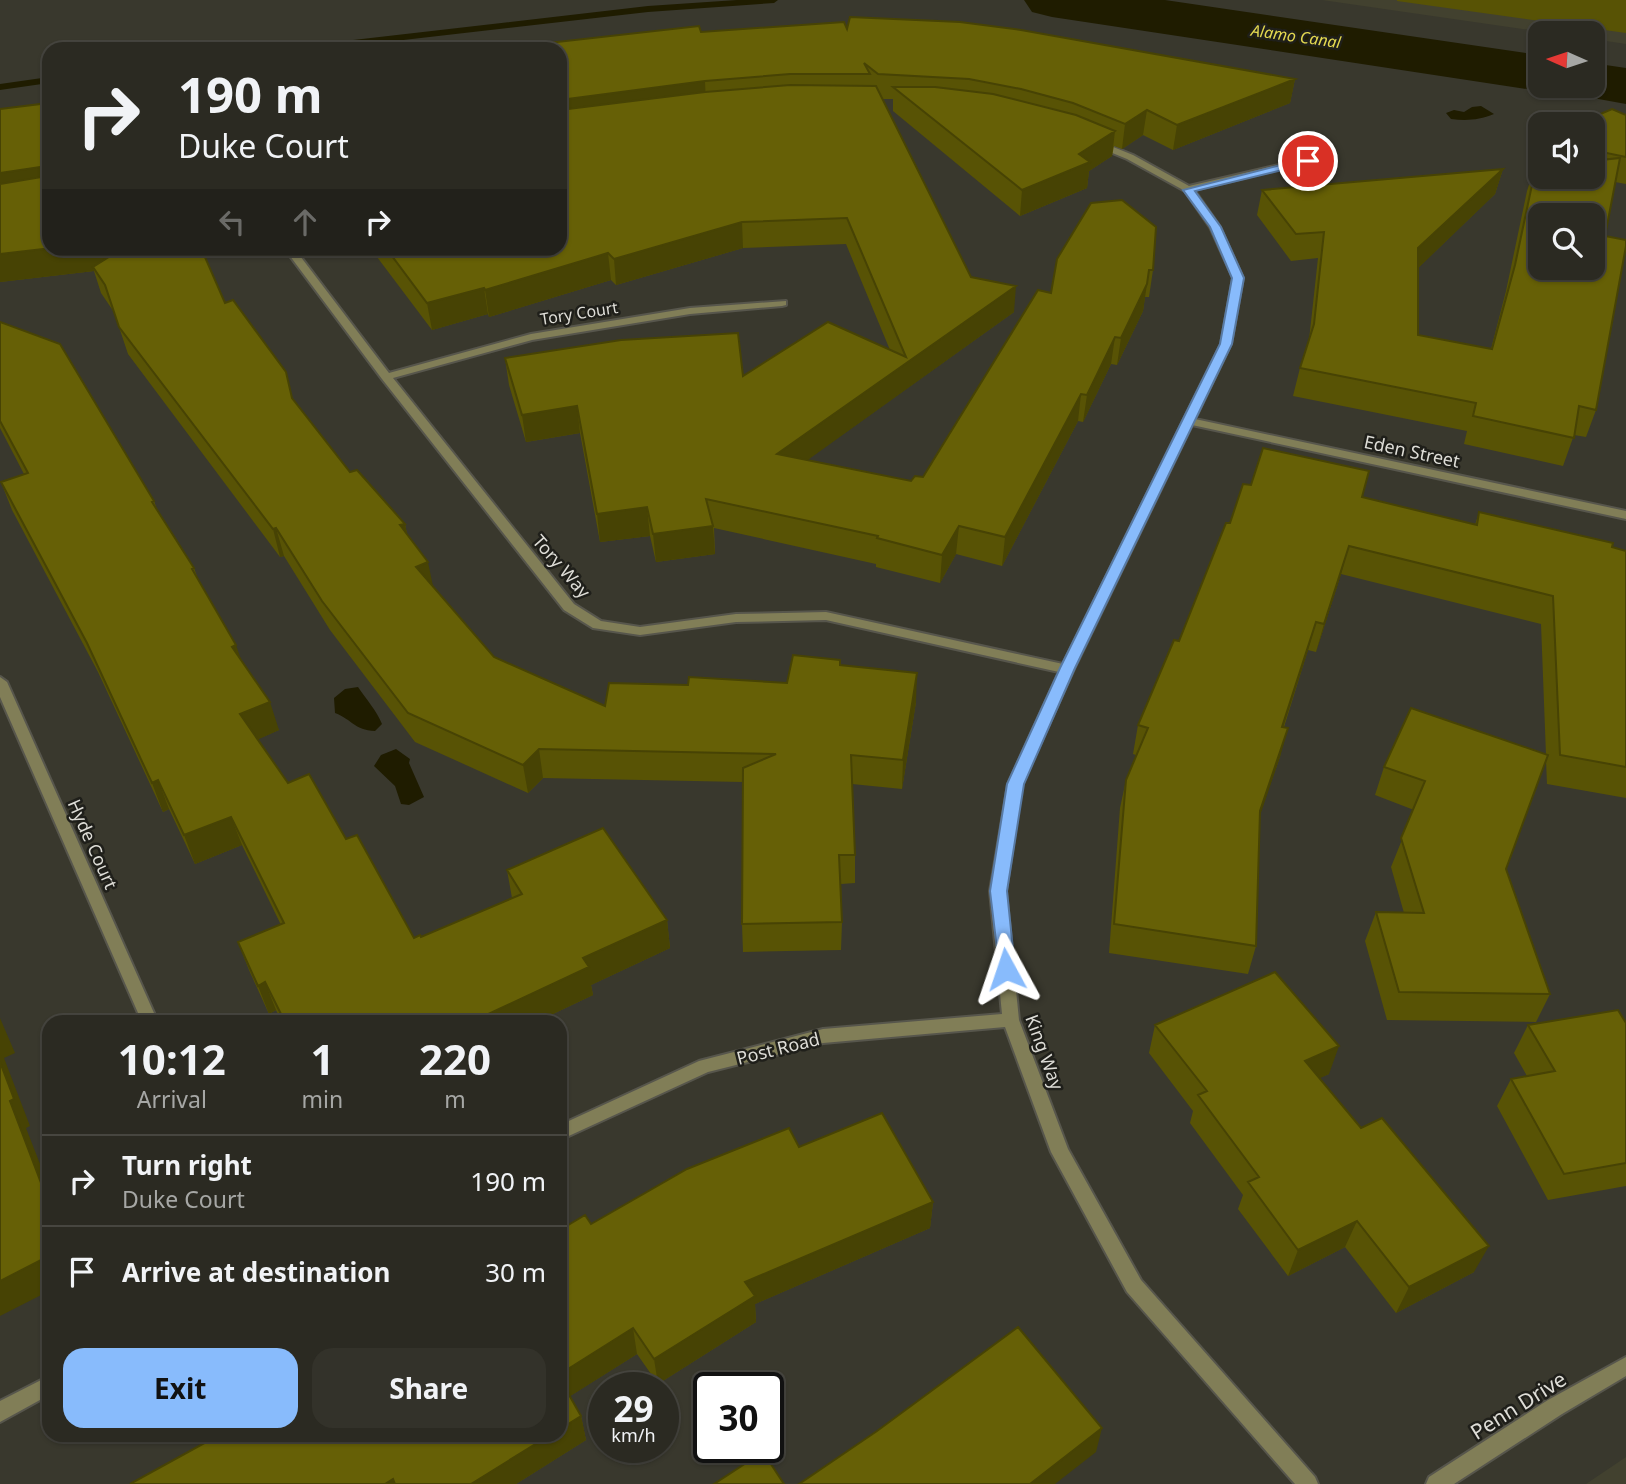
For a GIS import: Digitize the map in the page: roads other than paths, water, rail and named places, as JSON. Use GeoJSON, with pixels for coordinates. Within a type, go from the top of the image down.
{"type":"FeatureCollection","features":[{"type":"Feature","properties":{"kind":"street"},"geometry":{"type":"LineString","coordinates":[[1087,139],[1130,157],[1188,190],[1308,161]]}},
{"type":"Feature","properties":{"kind":"street","name":"King Way"},"geometry":{"type":"LineString","coordinates":[[1188,190],[1215,227],[1238,278],[1226,344],[1067,668],[1015,784],[998,891],[1011,1020],[1060,1152],[1134,1286],[1308,1484]]}},
{"type":"Feature","properties":{"kind":"street","name":"Tory Way"},"geometry":{"type":"LineString","coordinates":[[295,256],[386,377],[569,607],[598,625],[640,631],[736,618],[826,616],[1067,668]]}},
{"type":"Feature","properties":{"kind":"street","name":"Tory Court"},"geometry":{"type":"LineString","coordinates":[[386,377],[531,337],[690,311],[782,303]]}},
{"type":"Feature","properties":{"kind":"street","name":"Eden Street"},"geometry":{"type":"LineString","coordinates":[[1190,421],[1626,515]]}},
{"type":"Feature","properties":{"kind":"street","name":"Hyde Court"},"geometry":{"type":"LineString","coordinates":[[0,682],[147,1015]]}},
{"type":"Feature","properties":{"kind":"street","name":"Post Road"},"geometry":{"type":"LineString","coordinates":[[567,1130],[705,1066],[823,1036],[1011,1020]]}},
{"type":"Feature","properties":{"kind":"street","name":"Penn Drive"},"geometry":{"type":"LineString","coordinates":[[1436,1484],[1555,1407],[1626,1366]]}},
{"type":"Feature","properties":{"kind":"street"},"geometry":{"type":"LineString","coordinates":[[0,1412],[42,1389]]}},
{"type":"Feature","properties":{"kind":"waterway"},"geometry":{"type":"LineString","coordinates":[[362,42],[648,9],[774,0]]}},
{"type":"Feature","properties":{"kind":"waterway","name":"Alamo Canal"},"geometry":{"type":"LineString","coordinates":[[1052,0],[1528,71]]}},
{"type":"Feature","properties":{"kind":"waterway"},"geometry":{"type":"LineString","coordinates":[[0,87],[42,81]]}},
{"type":"Feature","properties":{"kind":"waterway","name":"Alamo Canal"},"geometry":{"type":"LineString","coordinates":[[1605,83],[1626,86]]}}]}
